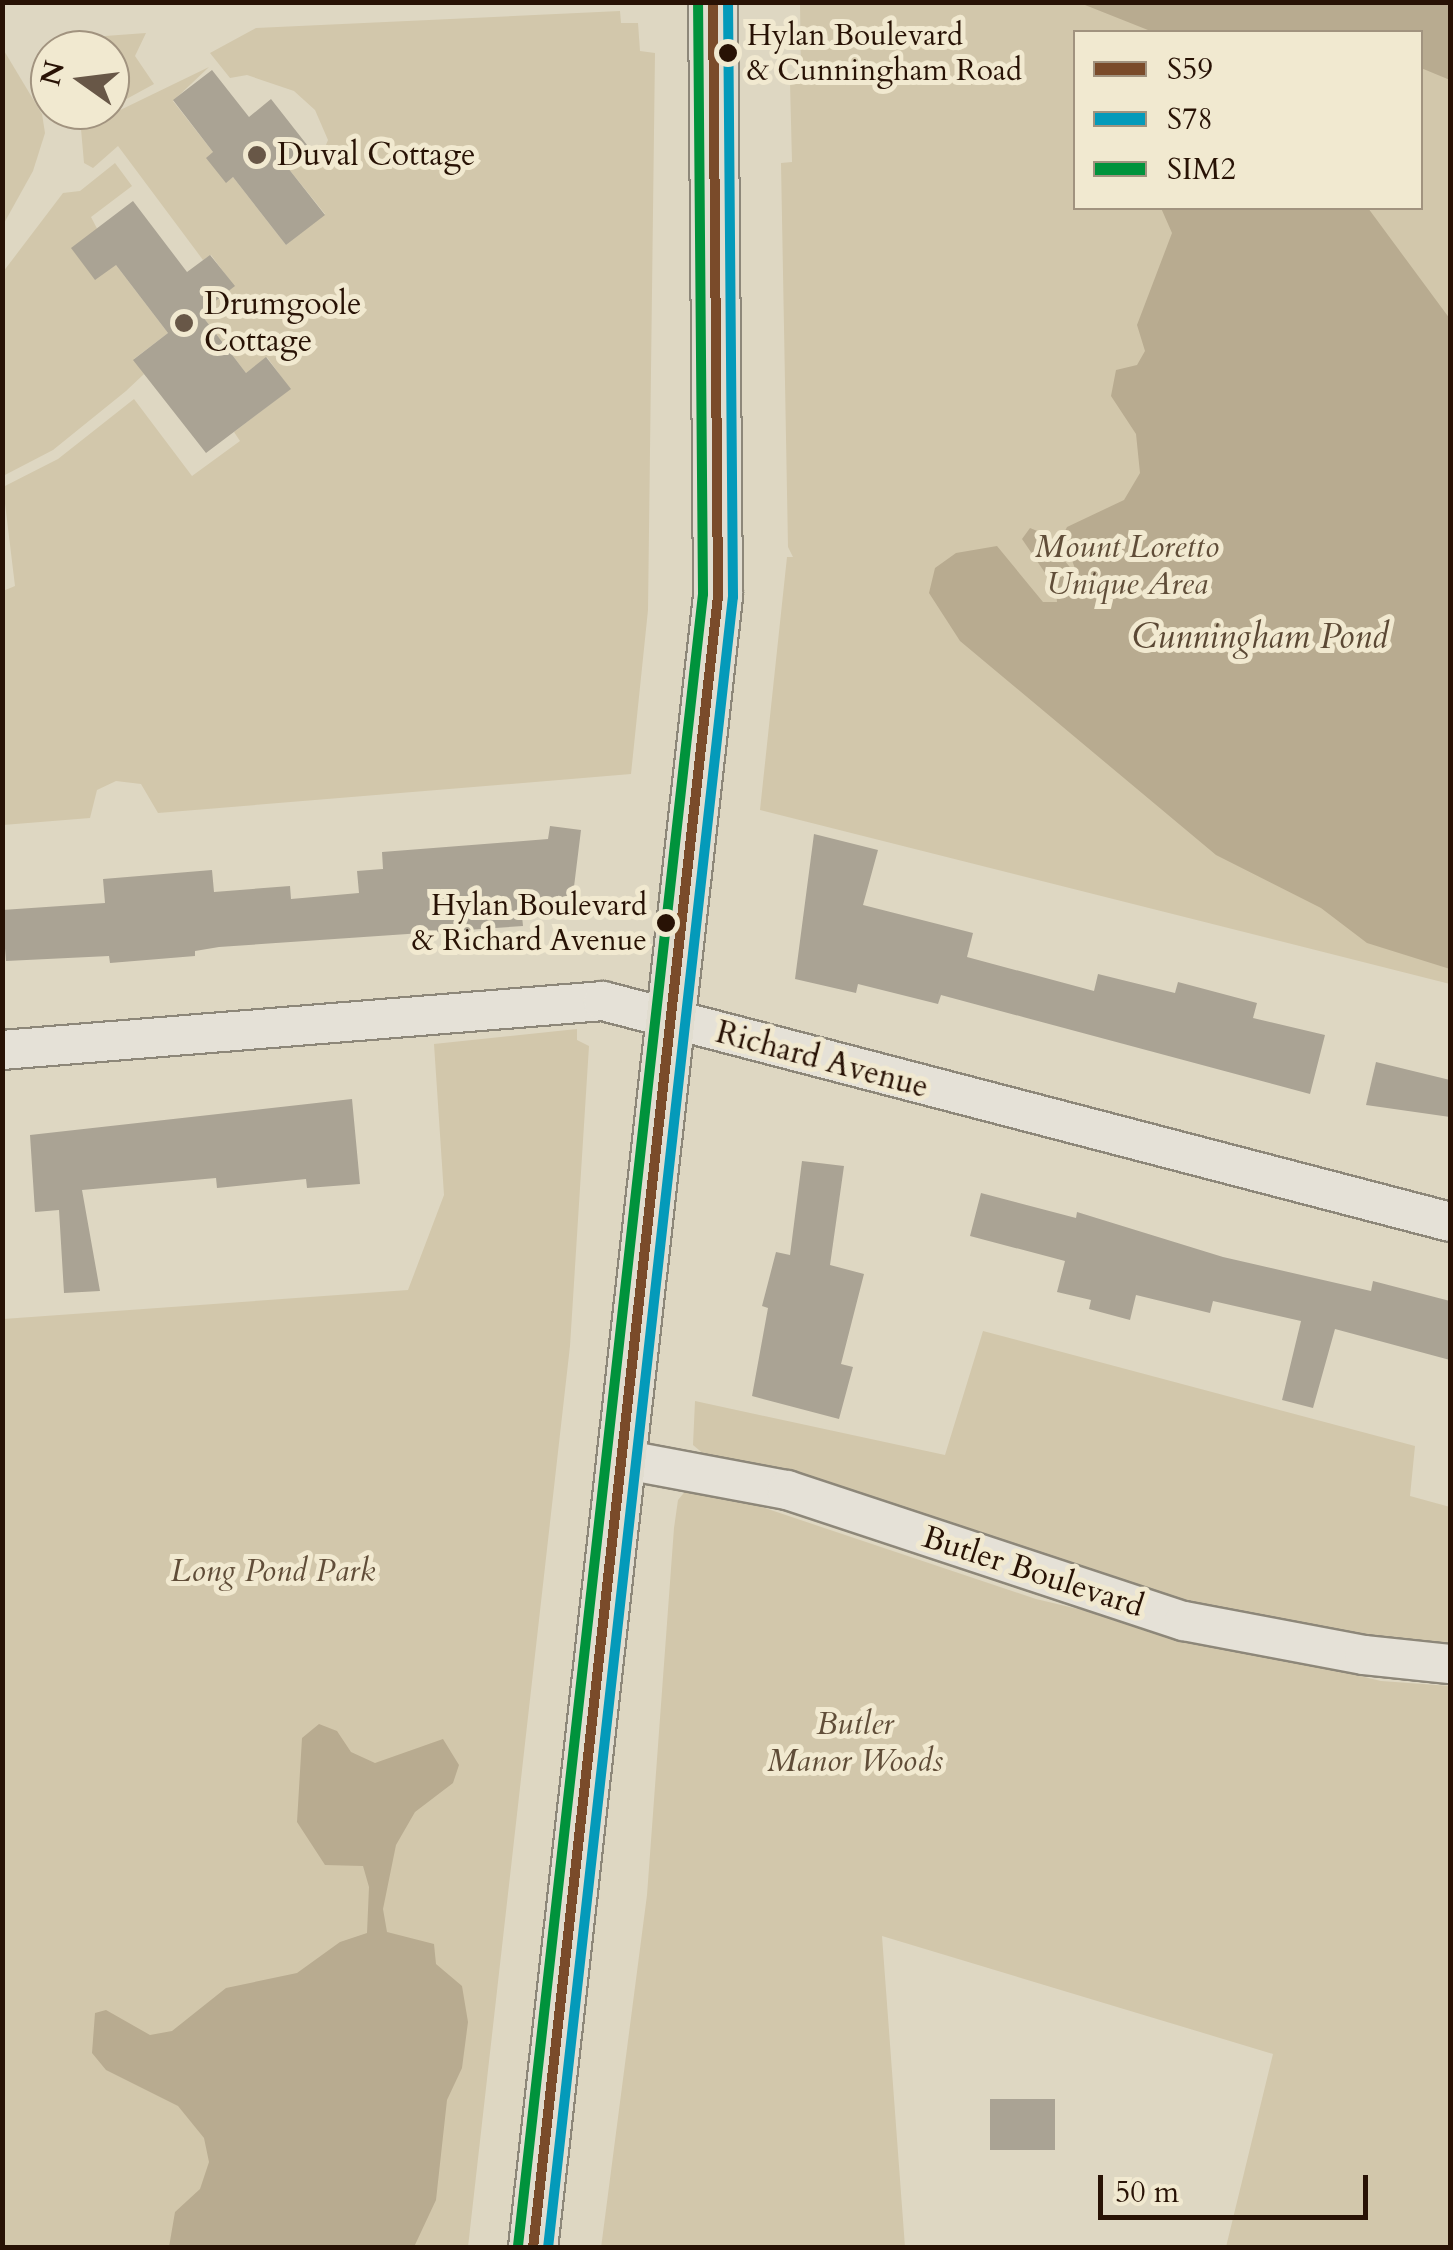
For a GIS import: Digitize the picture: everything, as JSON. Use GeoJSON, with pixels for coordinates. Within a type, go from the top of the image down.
{"type":"FeatureCollection","features":[{"type":"Feature","properties":{"kind":"main road"},"geometry":{"type":"LineString","coordinates":[[533,2248],[721,562],[713,2]]}},
{"type":"Feature","properties":{"kind":"street","name":"Richard Avenue"},"geometry":{"type":"LineString","coordinates":[[2,1050],[587,1000],[670,1018],[1450,1222]]}},
{"type":"Feature","properties":{"kind":"street","name":"Butler Boulevard"},"geometry":{"type":"LineString","coordinates":[[621,1459],[788,1490],[1184,1621],[1364,1655],[1450,1664]]}},
{"type":"Feature","properties":{"kind":"green space","name":"Mount Loretto Unique Area"},"geometry":{"type":"Polygon","coordinates":[[[800,3],[1450,3],[1450,984],[760,810],[787,557],[793,557],[788,547],[781,163],[792,162],[790,82],[801,81],[800,3]]]}},
{"type":"Feature","properties":{"kind":"green space"},"geometry":{"type":"Polygon","coordinates":[[[620,11],[621,23],[638,23],[640,51],[655,53],[648,610],[631,774],[158,813],[141,784],[116,781],[97,790],[90,818],[3,825],[3,591],[15,586],[3,487],[58,459],[134,399],[192,476],[240,441],[234,432],[290,389],[267,357],[246,373],[200,313],[234,286],[211,255],[203,260],[118,146],[93,168],[84,163],[81,130],[130,130],[130,105],[209,67],[173,101],[213,152],[226,182],[233,177],[286,245],[325,214],[288,168],[321,157],[328,140],[315,110],[294,91],[247,75],[230,78],[210,53],[256,28],[620,11]]]}},
{"type":"Feature","properties":{"kind":"green space"},"geometry":{"type":"Polygon","coordinates":[[[146,33],[135,56],[154,84],[130,97],[130,34],[146,33]]]}},
{"type":"Feature","properties":{"kind":"green space"},"geometry":{"type":"Polygon","coordinates":[[[3,49],[30,94],[30,130],[45,133],[33,171],[3,225],[3,49]]]}},
{"type":"Feature","properties":{"kind":"green space"},"geometry":{"type":"Polygon","coordinates":[[[115,163],[132,186],[91,217],[116,265],[168,333],[134,359],[144,374],[126,391],[53,450],[3,476],[3,272],[63,193],[80,191],[115,163]]]}},
{"type":"Feature","properties":{"kind":"green space","name":"Long Pond Park"},"geometry":{"type":"Polygon","coordinates":[[[577,1029],[577,1040],[589,1046],[570,1346],[468,2247],[3,2248],[3,1319],[408,1290],[444,1195],[434,1044],[577,1029]]]}},
{"type":"Feature","properties":{"kind":"green space"},"geometry":{"type":"Polygon","coordinates":[[[983,1331],[1415,1446],[1410,1496],[1450,1507],[1450,1649],[1205,1613],[712,1461],[693,1445],[695,1401],[945,1455],[983,1331]]]}},
{"type":"Feature","properties":{"kind":"green space","name":"Butler Manor Woods"},"geometry":{"type":"Polygon","coordinates":[[[702,1487],[1036,1599],[1381,1681],[1450,1686],[1450,2247],[1226,2247],[1273,2054],[882,1936],[905,2247],[601,2248],[647,1895],[674,1528],[678,1500],[687,1489],[702,1487]]]}},
{"type":"Feature","properties":{"kind":"water"},"geometry":{"type":"Polygon","coordinates":[[[1080,3],[1450,3],[1450,80],[1423,69],[1423,30],[1148,30],[1080,3]]]}},
{"type":"Feature","properties":{"kind":"water","name":"Cunningham Pond"},"geometry":{"type":"Polygon","coordinates":[[[1162,210],[1369,210],[1450,319],[1450,969],[1367,943],[1321,908],[1216,855],[960,641],[929,593],[935,568],[956,553],[997,546],[1043,602],[1057,602],[1056,589],[1022,539],[1030,528],[1042,533],[1078,577],[1063,535],[1067,527],[1124,500],[1140,473],[1136,434],[1111,396],[1116,370],[1137,365],[1145,351],[1137,325],[1172,233],[1162,210]]]}},
{"type":"Feature","properties":{"kind":"water"},"geometry":{"type":"Polygon","coordinates":[[[319,1724],[337,1731],[351,1752],[375,1763],[443,1739],[459,1765],[453,1783],[415,1812],[396,1845],[383,1909],[387,1932],[434,1944],[436,1964],[462,1986],[468,2022],[462,2068],[447,2100],[436,2200],[414,2247],[169,2247],[175,2212],[200,2189],[209,2162],[204,2138],[178,2106],[106,2070],[92,2053],[95,2013],[106,2010],[150,2035],[172,2031],[226,1988],[297,1973],[340,1942],[367,1933],[369,1887],[363,1866],[325,1865],[297,1822],[302,1738],[319,1724]]]}},
{"type":"Feature","properties":{"kind":"building","name":"Duval Cottage"},"geometry":{"type":"Polygon","coordinates":[[[212,70],[249,117],[271,99],[311,150],[288,168],[325,215],[286,245],[233,177],[226,183],[206,158],[213,152],[173,100],[212,70]]]}},
{"type":"Feature","properties":{"kind":"building","name":"Drumgoole Cottage"},"geometry":{"type":"Polygon","coordinates":[[[133,201],[187,272],[210,255],[235,286],[200,313],[246,373],[266,357],[291,389],[206,453],[133,360],[168,333],[116,265],[95,280],[71,248],[133,201]]]}},
{"type":"Feature","properties":{"kind":"building"},"geometry":{"type":"Polygon","coordinates":[[[550,826],[581,830],[571,911],[521,906],[523,926],[219,947],[195,951],[195,956],[110,963],[109,956],[6,961],[2,910],[105,903],[103,879],[212,870],[214,892],[290,886],[291,899],[359,893],[357,871],[383,869],[382,852],[548,839],[550,826]]]}},
{"type":"Feature","properties":{"kind":"building"},"geometry":{"type":"Polygon","coordinates":[[[814,834],[878,850],[863,905],[973,933],[967,957],[1094,991],[1098,974],[1175,993],[1178,982],[1257,1003],[1253,1018],[1325,1035],[1310,1094],[941,995],[938,1004],[858,984],[856,993],[795,979],[814,834]]]}},
{"type":"Feature","properties":{"kind":"building"},"geometry":{"type":"Polygon","coordinates":[[[1376,1062],[1450,1080],[1450,1117],[1366,1105],[1376,1062]]]}},
{"type":"Feature","properties":{"kind":"building"},"geometry":{"type":"Polygon","coordinates":[[[352,1099],[360,1184],[307,1188],[306,1179],[217,1188],[216,1178],[82,1190],[100,1291],[64,1293],[59,1210],[35,1212],[30,1135],[352,1099]]]}},
{"type":"Feature","properties":{"kind":"building"},"geometry":{"type":"Polygon","coordinates":[[[802,1161],[844,1166],[830,1265],[864,1274],[841,1364],[853,1367],[839,1419],[752,1396],[768,1308],[762,1306],[776,1252],[790,1255],[802,1161]]]}},
{"type":"Feature","properties":{"kind":"building"},"geometry":{"type":"Polygon","coordinates":[[[981,1193],[1076,1218],[1077,1212],[1223,1257],[1371,1291],[1373,1281],[1450,1301],[1450,1360],[1335,1329],[1313,1408],[1282,1400],[1301,1321],[1213,1301],[1210,1313],[1136,1295],[1130,1320],[1089,1309],[1091,1300],[1057,1292],[1065,1261],[970,1236],[981,1193]]]}},
{"type":"Feature","properties":{"kind":"building"},"geometry":{"type":"Polygon","coordinates":[[[990,2099],[1055,2099],[1055,2150],[990,2150],[990,2099]]]}},
{"type":"Feature","properties":{"kind":"transit line","name":"SIM2"},"geometry":{"type":"LineString","coordinates":[[518,2246],[703,594],[698,2]]}},
{"type":"Feature","properties":{"kind":"transit line","name":"S59"},"geometry":{"type":"LineString","coordinates":[[533,2248],[718,595],[713,2]]}},
{"type":"Feature","properties":{"kind":"transit line","name":"S78"},"geometry":{"type":"LineString","coordinates":[[548,2248],[733,597],[728,2]]}},
{"type":"Feature","properties":{"kind":"place","name":"Hylan Boulevard & Cunningham Road"},"geometry":{"type":"Point","coordinates":[728,53]}},
{"type":"Feature","properties":{"kind":"place","name":"Duval Cottage"},"geometry":{"type":"Point","coordinates":[257,155]}},
{"type":"Feature","properties":{"kind":"place","name":"Drumgoole Cottage"},"geometry":{"type":"Point","coordinates":[184,323]}},
{"type":"Feature","properties":{"kind":"place","name":"Hylan Boulevard & Richard Avenue"},"geometry":{"type":"Point","coordinates":[666,923]}}]}
